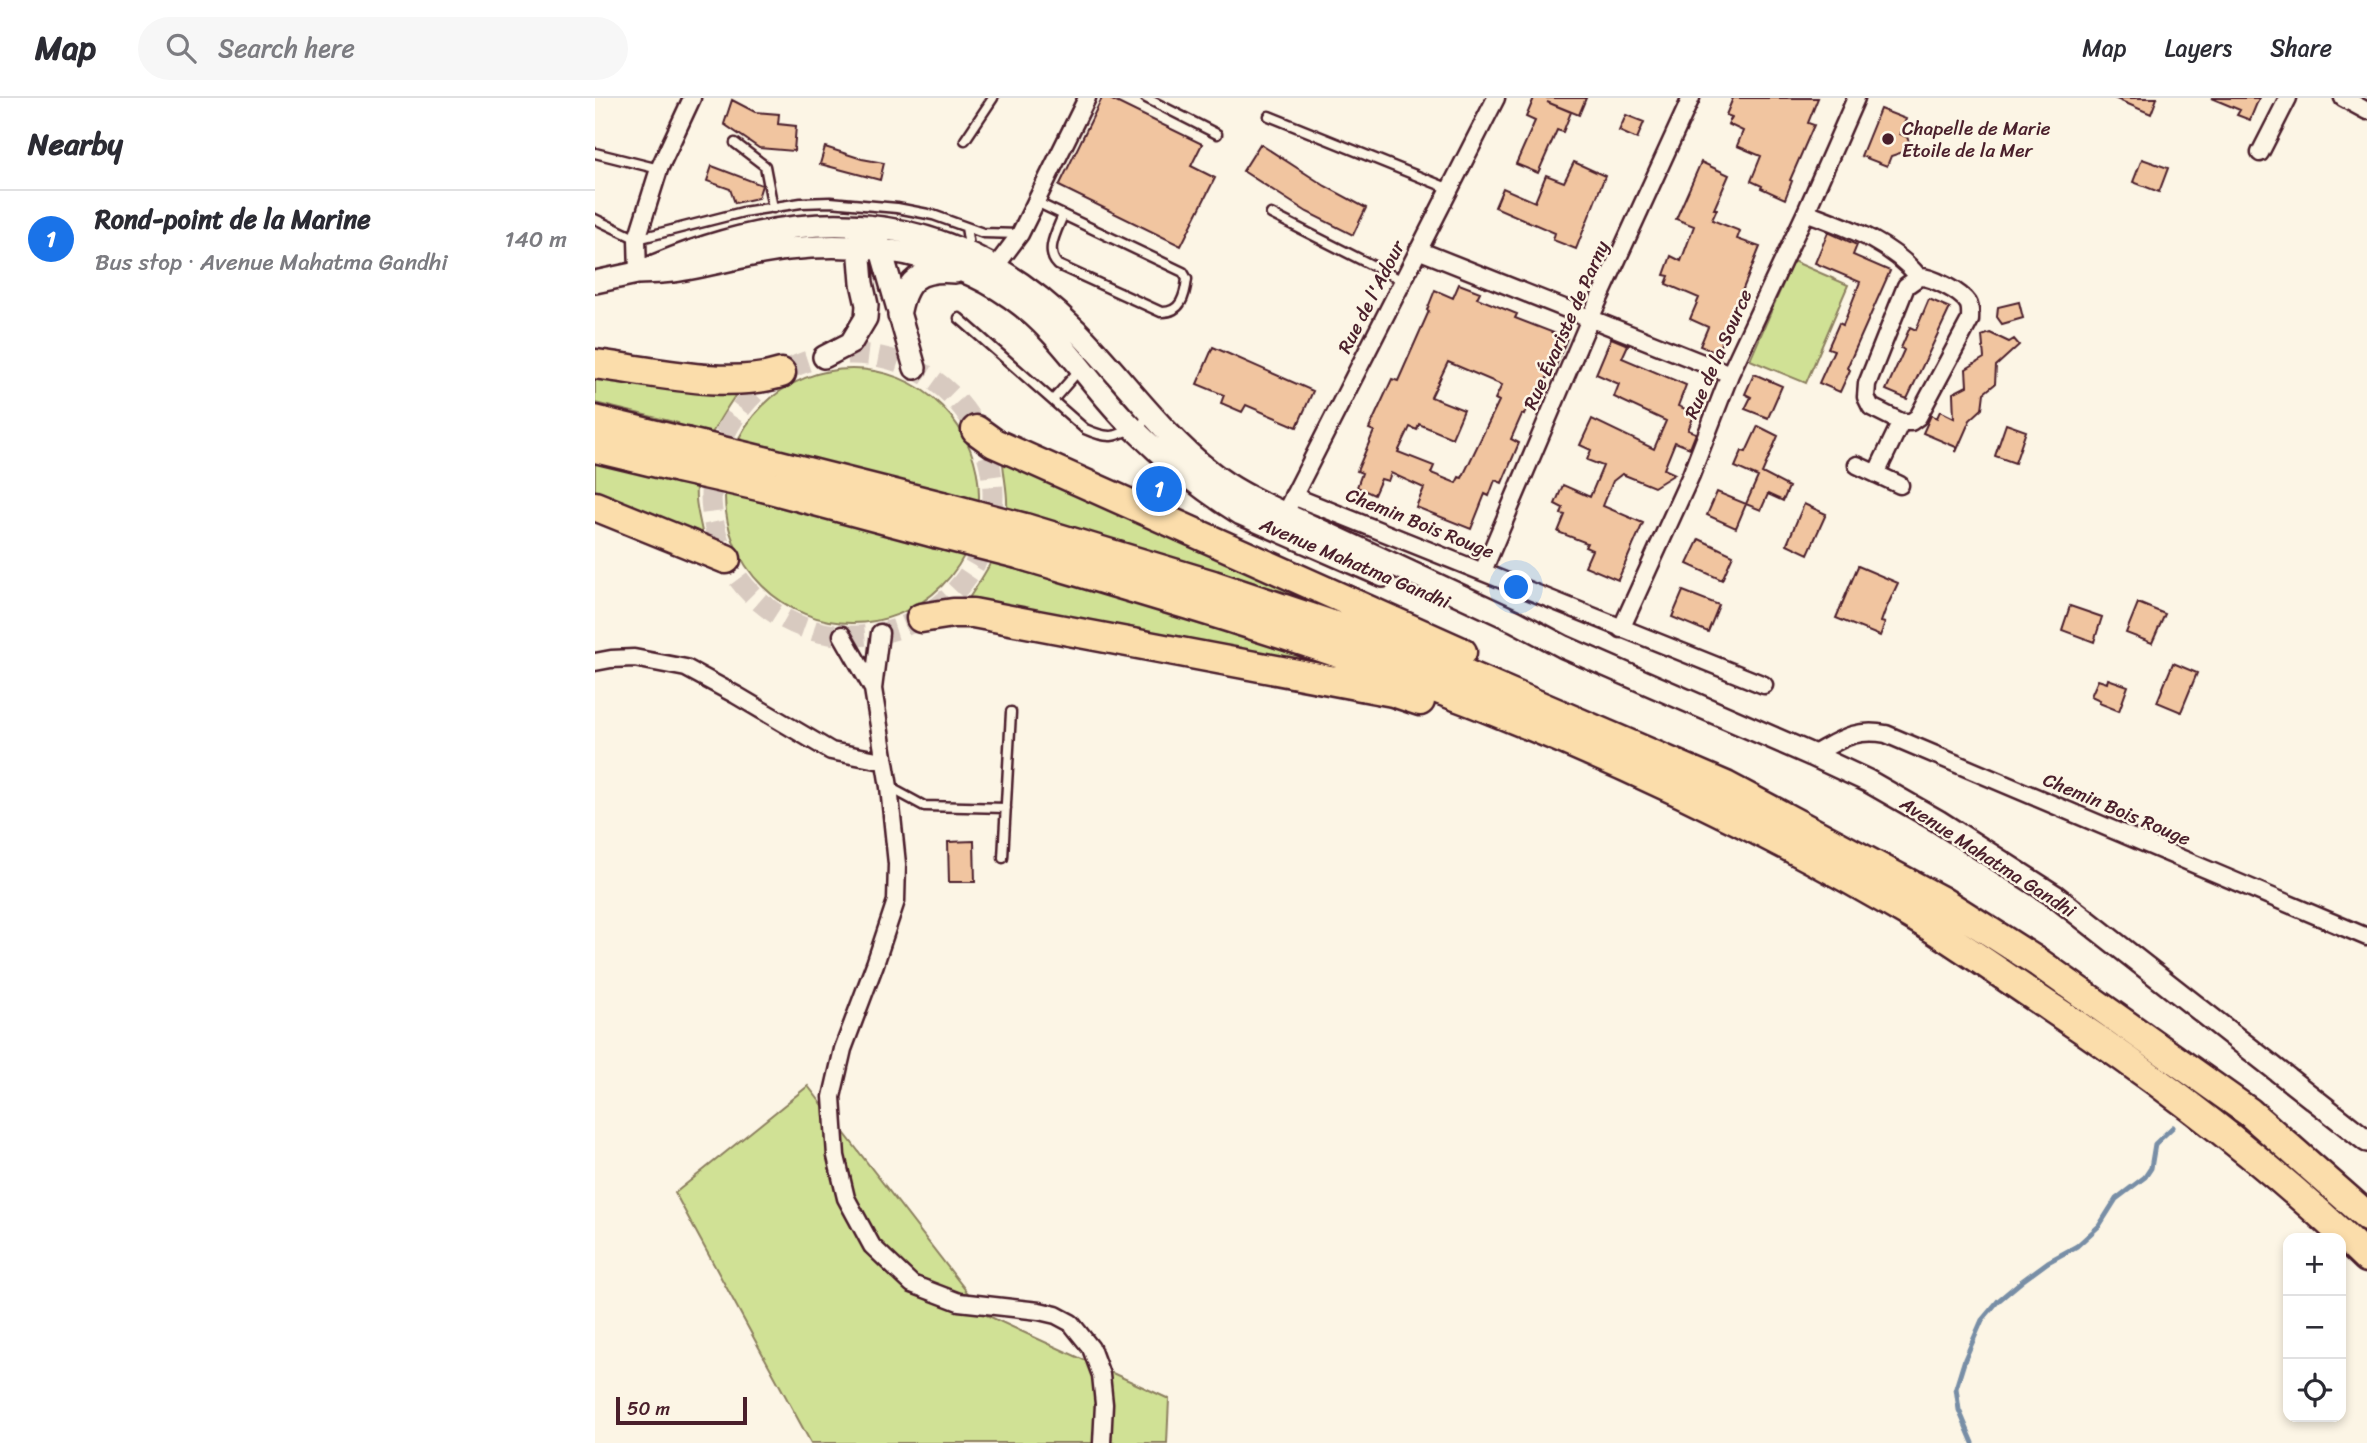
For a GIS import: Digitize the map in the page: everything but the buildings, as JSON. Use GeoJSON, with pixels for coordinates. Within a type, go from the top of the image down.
{"type":"FeatureCollection","features":[{"type":"Feature","properties":{"kind":"highway"},"geometry":{"type":"LineString","coordinates":[[595,364],[735,380],[762,379],[781,373]]}},
{"type":"Feature","properties":{"kind":"highway"},"geometry":{"type":"LineString","coordinates":[[595,420],[682,455]]}},
{"type":"Feature","properties":{"kind":"highway"},"geometry":{"type":"LineString","coordinates":[[976,430],[1006,449],[1583,705],[1678,751],[1726,786]]}},
{"type":"Feature","properties":{"kind":"highway"},"geometry":{"type":"LineString","coordinates":[[595,448],[682,455],[1022,541],[1213,585],[1424,656],[1726,786],[1940,900],[2039,962],[2249,1112],[2367,1216]]}},
{"type":"Feature","properties":{"kind":"highway"},"geometry":{"type":"LineString","coordinates":[[595,506],[726,559]]}},
{"type":"Feature","properties":{"kind":"highway"},"geometry":{"type":"LineString","coordinates":[[1022,541],[1207,610],[1408,678],[1546,733],[1672,789],[1802,854],[1919,920],[2115,1050],[2236,1142],[2367,1258]]}},
{"type":"Feature","properties":{"kind":"highway"},"geometry":{"type":"LineString","coordinates":[[921,618],[972,613],[1393,692],[1479,720],[1591,767],[1919,920]]}},
{"type":"Feature","properties":{"kind":"main road","name":"Avenue Mahatma Gandhi"},"geometry":{"type":"LineString","coordinates":[[638,273],[708,246],[752,234],[822,223],[934,261],[996,266],[1046,301],[1078,332],[1141,421]]}},
{"type":"Feature","properties":{"kind":"main road","name":"Avenue Mahatma Gandhi"},"geometry":{"type":"LineString","coordinates":[[595,282],[867,237],[937,240],[1048,329],[1082,368],[1095,368],[1102,373],[1195,482],[1241,514],[1433,598],[1546,644],[1564,647]]}},
{"type":"Feature","properties":{"kind":"main road"},"geometry":{"type":"LineString","coordinates":[[824,357],[851,343],[866,318],[867,305],[862,283],[867,237]]}},
{"type":"Feature","properties":{"kind":"main road"},"geometry":{"type":"LineString","coordinates":[[867,237],[899,318],[915,369]]}},
{"type":"Feature","properties":{"kind":"main road"},"geometry":{"type":"LineString","coordinates":[[766,253],[781,257],[831,257],[849,268],[862,283]]}},
{"type":"Feature","properties":{"kind":"main road"},"geometry":{"type":"LineString","coordinates":[[934,261],[954,257],[983,271],[996,266]]}},
{"type":"Feature","properties":{"kind":"main road"},"geometry":{"type":"LineString","coordinates":[[899,318],[902,296],[909,283],[933,271],[969,263]]}},
{"type":"Feature","properties":{"kind":"main road","name":"Avenue Mahatma Gandhi"},"geometry":{"type":"LineString","coordinates":[[1164,443],[1251,497],[1289,505],[1564,647],[1868,781],[1938,821],[2055,896],[2367,1141]]}},
{"type":"Feature","properties":{"kind":"street"},"geometry":{"type":"LineString","coordinates":[[638,273],[637,239],[659,169],[692,98]]}},
{"type":"Feature","properties":{"kind":"street","name":"Rue de l'Adour"},"geometry":{"type":"LineString","coordinates":[[1289,505],[1496,98]]}},
{"type":"Feature","properties":{"kind":"street","name":"Rue Évariste de Parny"},"geometry":{"type":"LineString","coordinates":[[1483,571],[1590,319],[1692,98]]}},
{"type":"Feature","properties":{"kind":"street","name":"Rue de la Source"},"geometry":{"type":"LineString","coordinates":[[1621,629],[1691,475],[1730,374],[1856,98]]}},
{"type":"Feature","properties":{"kind":"street"},"geometry":{"type":"LineString","coordinates":[[2260,153],[2288,98]]}},
{"type":"Feature","properties":{"kind":"street"},"geometry":{"type":"LineString","coordinates":[[2343,98],[2367,111]]}},
{"type":"Feature","properties":{"kind":"street"},"geometry":{"type":"LineString","coordinates":[[996,266],[1020,234],[1084,99]]}},
{"type":"Feature","properties":{"kind":"street"},"geometry":{"type":"LineString","coordinates":[[1806,212],[1866,235],[1893,251],[1919,276],[1934,279],[1962,296],[1971,311],[1970,320],[1918,417],[1911,422],[1901,422],[1871,407],[1866,397],[1867,384],[1906,286],[1919,276]]}},
{"type":"Feature","properties":{"kind":"street"},"geometry":{"type":"LineString","coordinates":[[1418,250],[1730,374]]}},
{"type":"Feature","properties":{"kind":"street"},"geometry":{"type":"LineString","coordinates":[[1876,474],[1901,422]]}},
{"type":"Feature","properties":{"kind":"street"},"geometry":{"type":"LineString","coordinates":[[1857,465],[1900,485]]}},
{"type":"Feature","properties":{"kind":"street","name":"Chemin Bois Rouge"},"geometry":{"type":"LineString","coordinates":[[1289,505],[1483,571],[1764,685]]}},
{"type":"Feature","properties":{"kind":"street"},"geometry":{"type":"LineString","coordinates":[[880,633],[873,689],[889,787],[897,864],[896,901],[843,1049],[832,1097],[836,1156],[846,1198],[872,1246],[912,1284],[959,1302],[1039,1311],[1056,1315],[1071,1323],[1091,1349],[1101,1375],[1104,1404],[1102,1443]]}},
{"type":"Feature","properties":{"kind":"street"},"geometry":{"type":"LineString","coordinates":[[842,635],[873,689]]}},
{"type":"Feature","properties":{"kind":"street"},"geometry":{"type":"LineString","coordinates":[[595,663],[634,658],[686,668],[831,751],[877,760],[884,758]]}},
{"type":"Feature","properties":{"kind":"street","name":"Chemin Bois Rouge"},"geometry":{"type":"LineString","coordinates":[[1812,755],[1849,735],[1867,731],[1886,734],[2367,937]]}},
{"type":"Feature","properties":{"kind":"lane"},"geometry":{"type":"LineString","coordinates":[[965,140],[993,98]]}},
{"type":"Feature","properties":{"kind":"lane"},"geometry":{"type":"LineString","coordinates":[[1146,98],[1217,134]]}},
{"type":"Feature","properties":{"kind":"lane"},"geometry":{"type":"LineString","coordinates":[[1269,116],[1450,189]]}},
{"type":"Feature","properties":{"kind":"lane"},"geometry":{"type":"LineString","coordinates":[[735,143],[765,166],[773,208]]}},
{"type":"Feature","properties":{"kind":"lane"},"geometry":{"type":"LineString","coordinates":[[595,153],[659,169]]}},
{"type":"Feature","properties":{"kind":"lane"},"geometry":{"type":"LineString","coordinates":[[1034,201],[1182,272],[1187,279],[1180,305],[1175,310],[1161,312],[1058,265],[1052,260],[1051,253],[1063,215]]}},
{"type":"Feature","properties":{"kind":"lane"},"geometry":{"type":"LineString","coordinates":[[595,219],[637,239],[697,222],[801,203],[859,203],[933,215],[983,233],[1020,234]]}},
{"type":"Feature","properties":{"kind":"lane"},"geometry":{"type":"LineString","coordinates":[[1271,214],[1403,281]]}},
{"type":"Feature","properties":{"kind":"lane"},"geometry":{"type":"LineString","coordinates":[[966,227],[969,263]]}},
{"type":"Feature","properties":{"kind":"lane"},"geometry":{"type":"LineString","coordinates":[[959,318],[1085,429],[1112,438],[1141,421]]}},
{"type":"Feature","properties":{"kind":"lane"},"geometry":{"type":"LineString","coordinates":[[1053,400],[1082,368]]}},
{"type":"Feature","properties":{"kind":"lane"},"geometry":{"type":"LineString","coordinates":[[1003,859],[1011,712]]}},
{"type":"Feature","properties":{"kind":"lane"},"geometry":{"type":"LineString","coordinates":[[889,787],[925,806],[1006,808]]}},
{"type":"Feature","properties":{"kind":"green space"},"geometry":{"type":"Polygon","coordinates":[[[1793,261],[1848,285],[1806,383],[1750,360],[1793,261]]]}},
{"type":"Feature","properties":{"kind":"green space"},"geometry":{"type":"Polygon","coordinates":[[[840,369],[864,369],[901,378],[933,397],[951,415],[970,447],[977,471],[977,521],[970,545],[951,577],[933,595],[889,618],[864,623],[840,623],[803,614],[771,595],[753,577],[730,533],[725,508],[725,484],[734,447],[753,415],[771,397],[815,374],[840,369]]]}},
{"type":"Feature","properties":{"kind":"green space"},"geometry":{"type":"Polygon","coordinates":[[[595,373],[739,390],[708,441],[698,469],[696,499],[703,537],[595,495],[595,462],[665,479],[678,423],[595,403],[595,373]]]}},
{"type":"Feature","properties":{"kind":"green space"},"geometry":{"type":"Polygon","coordinates":[[[1003,463],[1337,608],[1028,514],[1014,569],[1194,619],[1352,675],[965,604],[987,570],[1002,534],[1007,502],[1003,463]]]}},
{"type":"Feature","properties":{"kind":"green space"},"geometry":{"type":"Polygon","coordinates":[[[808,1086],[984,1314],[1169,1399],[1167,1443],[811,1443],[675,1193],[808,1086]]]}},
{"type":"Feature","properties":{"kind":"waterway"},"geometry":{"type":"LineString","coordinates":[[1973,1443],[1959,1410],[1956,1388],[1982,1320],[1998,1301],[2022,1281],[2077,1246],[2099,1226],[2116,1199],[2145,1177],[2151,1168],[2155,1144],[2173,1127]]}},
{"type":"Feature","properties":{"kind":"tunnel"},"geometry":{"type":"LineString","coordinates":[[852,354],[879,357],[906,365],[941,386],[961,406],[976,429],[987,454],[993,495],[990,522],[982,549],[961,584],[941,604],[918,619],[893,630],[852,636],[825,633],[798,625],[763,604],[743,584],[728,561],[717,536],[711,495],[714,468],[722,441],[743,406],[763,386],[786,371],[811,360],[852,354]]}},
{"type":"Feature","properties":{"kind":"place","name":"Chapelle de Marie Etoile de la Mer"},"geometry":{"type":"Point","coordinates":[1888,139]}},
{"type":"Feature","properties":{"kind":"place","name":"Rond-point de la Marine"},"geometry":{"type":"Point","coordinates":[1159,489]}}]}
